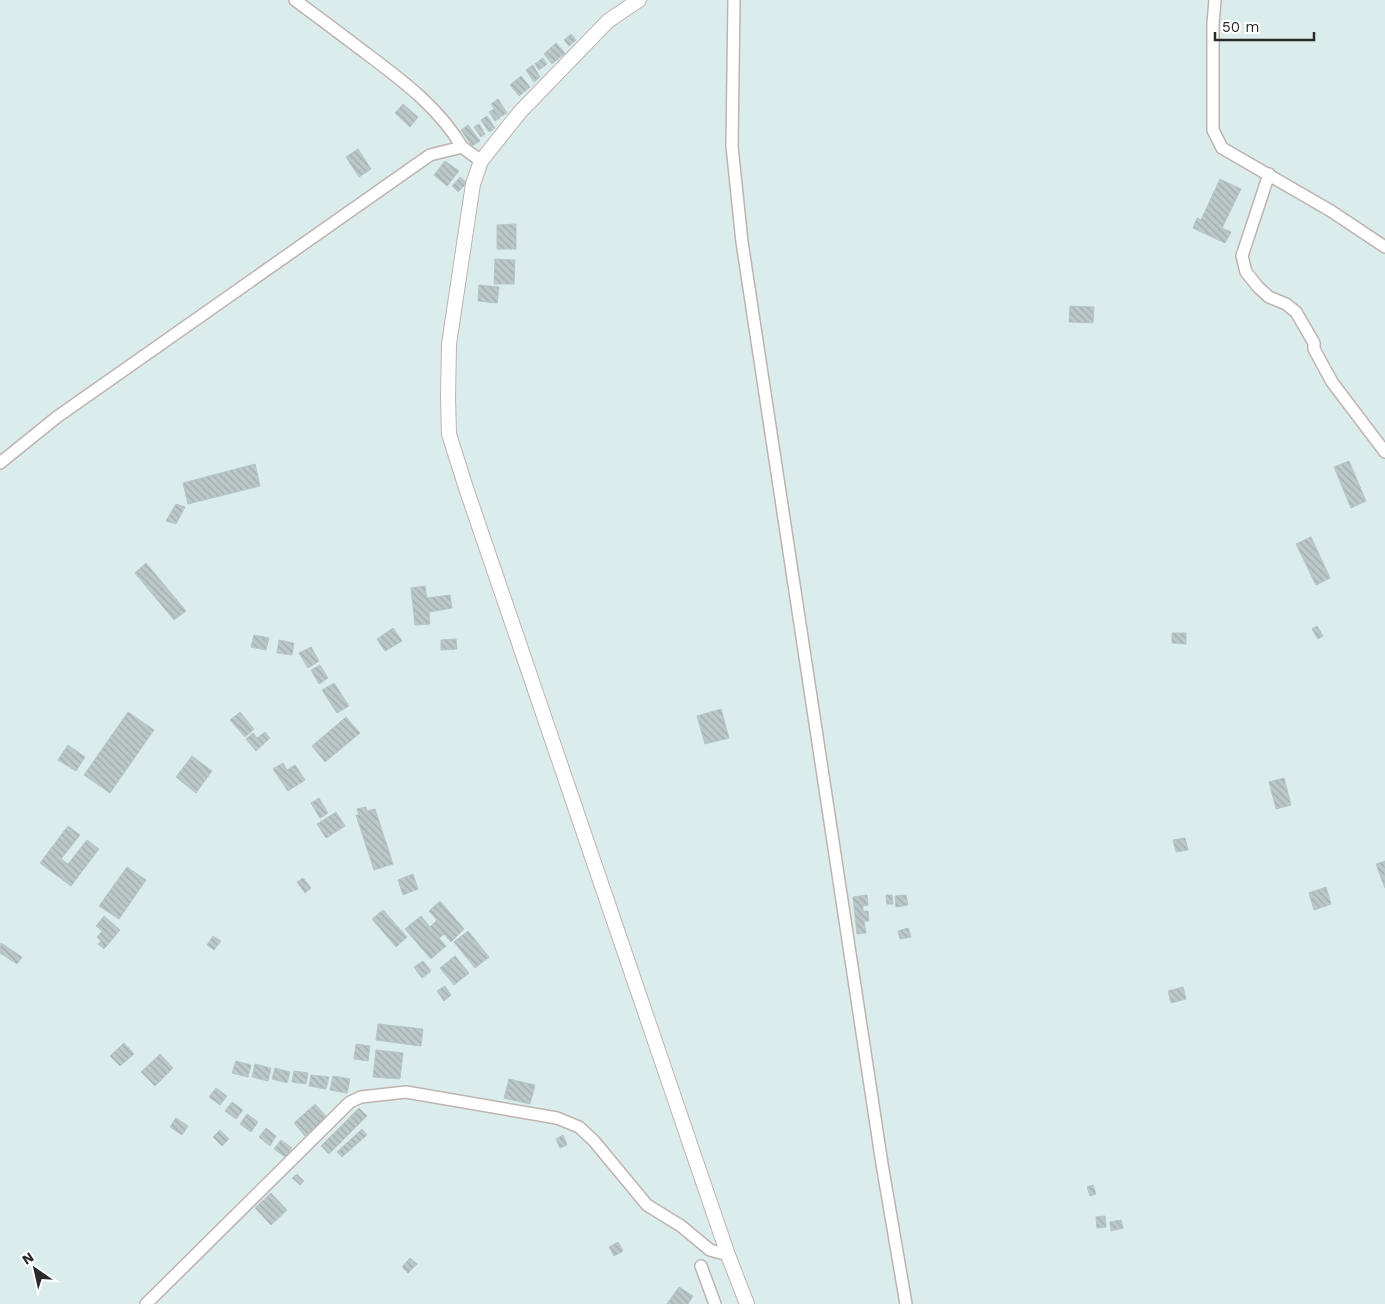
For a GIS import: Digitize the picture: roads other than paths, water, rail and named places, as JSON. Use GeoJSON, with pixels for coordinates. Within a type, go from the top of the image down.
{"type":"FeatureCollection","features":[{"type":"Feature","properties":{"kind":"street"},"geometry":{"type":"LineString","coordinates":[[296,0],[424,99],[448,126],[459,142],[481,161]]}},
{"type":"Feature","properties":{"kind":"street"},"geometry":{"type":"LineString","coordinates":[[639,0],[608,21],[561,68],[520,112],[481,161],[473,184],[449,344],[449,434],[728,1255],[747,1304]]}},
{"type":"Feature","properties":{"kind":"street"},"geometry":{"type":"LineString","coordinates":[[734,0],[732,146],[742,242],[882,1164],[906,1304]]}},
{"type":"Feature","properties":{"kind":"street"},"geometry":{"type":"LineString","coordinates":[[1216,0],[1213,24],[1213,130],[1222,148],[1331,211],[1385,247]]}},
{"type":"Feature","properties":{"kind":"street"},"geometry":{"type":"LineString","coordinates":[[0,463],[65,411],[430,154],[459,142]]}},
{"type":"Feature","properties":{"kind":"street"},"geometry":{"type":"LineString","coordinates":[[1269,174],[1242,256],[1246,272],[1269,297],[1286,304],[1296,312],[1314,343],[1314,350],[1332,382],[1385,452]]}},
{"type":"Feature","properties":{"kind":"street"},"geometry":{"type":"LineString","coordinates":[[146,1304],[350,1102],[361,1097],[406,1092],[557,1118],[579,1128],[594,1141],[647,1205],[681,1226],[710,1250],[728,1255]]}},
{"type":"Feature","properties":{"kind":"street"},"geometry":{"type":"LineString","coordinates":[[701,1266],[716,1304]]}}]}
